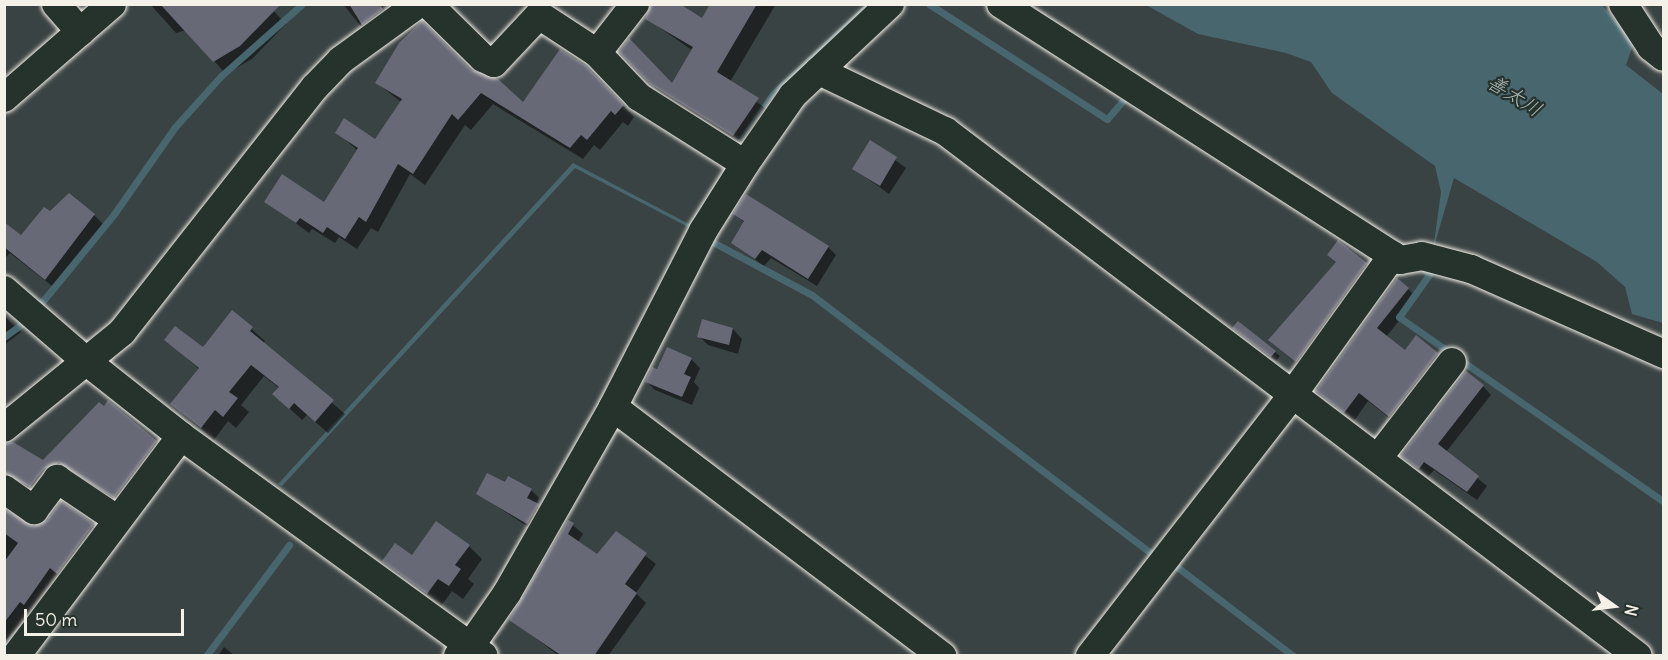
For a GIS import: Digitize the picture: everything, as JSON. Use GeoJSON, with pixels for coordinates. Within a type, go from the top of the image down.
{"type":"FeatureCollection","features":[{"type":"Feature","properties":{"kind":"street"},"geometry":{"type":"LineString","coordinates":[[56,4],[80,32]]}},
{"type":"Feature","properties":{"kind":"street"},"geometry":{"type":"LineString","coordinates":[[4,98],[112,4]]}},
{"type":"Feature","properties":{"kind":"street"},"geometry":{"type":"LineString","coordinates":[[4,428],[122,332],[315,87],[341,60],[418,4]]}},
{"type":"Feature","properties":{"kind":"street"},"geometry":{"type":"LineString","coordinates":[[428,4],[483,58],[494,63],[539,15],[597,53],[639,97],[744,164]]}},
{"type":"Feature","properties":{"kind":"street"},"geometry":{"type":"LineString","coordinates":[[597,53],[635,4]]}},
{"type":"Feature","properties":{"kind":"street"},"geometry":{"type":"LineString","coordinates":[[4,290],[86,362],[181,436],[471,652],[613,407],[703,231],[744,164],[793,95],[890,4]]}},
{"type":"Feature","properties":{"kind":"street"},"geometry":{"type":"LineString","coordinates":[[1001,4],[1400,260],[1422,256],[1471,269],[1664,354]]}},
{"type":"Feature","properties":{"kind":"street"},"geometry":{"type":"LineString","coordinates":[[1623,4],[1651,47],[1664,57]]}},
{"type":"Feature","properties":{"kind":"street"},"geometry":{"type":"LineString","coordinates":[[819,71],[945,131],[1638,656]]}},
{"type":"Feature","properties":{"kind":"street"},"geometry":{"type":"LineString","coordinates":[[1090,656],[1293,394],[1393,255]]}},
{"type":"Feature","properties":{"kind":"street"},"geometry":{"type":"LineString","coordinates":[[1378,458],[1452,362]]}},
{"type":"Feature","properties":{"kind":"street"},"geometry":{"type":"LineString","coordinates":[[613,407],[942,656]]}},
{"type":"Feature","properties":{"kind":"street"},"geometry":{"type":"LineString","coordinates":[[16,656],[181,436]]}},
{"type":"Feature","properties":{"kind":"street"},"geometry":{"type":"LineString","coordinates":[[4,489],[34,510],[57,479],[118,520]]}},
{"type":"Feature","properties":{"kind":"water"},"geometry":{"type":"Polygon","coordinates":[[[865,5],[873,5],[775,93],[735,151],[732,149],[771,92],[865,5]]]}},
{"type":"Feature","properties":{"kind":"water","name":"善太川"},"geometry":{"type":"Polygon","coordinates":[[[1146,5],[1602,5],[1634,42],[1626,65],[1663,94],[1663,323],[1632,314],[1625,287],[1597,262],[1454,178],[1433,250],[1441,192],[1435,166],[1332,93],[1311,62],[1286,53],[1198,34],[1146,5]]]}},
{"type":"Feature","properties":{"kind":"water"},"geometry":{"type":"Polygon","coordinates":[[[573,163],[689,224],[728,164],[690,228],[575,168],[282,486],[278,484],[573,163]]]}},
{"type":"Feature","properties":{"kind":"building"},"geometry":{"type":"Polygon","coordinates":[[[160,4],[281,4],[240,46],[213,62],[160,4]]]}},
{"type":"Feature","properties":{"kind":"building"},"geometry":{"type":"Polygon","coordinates":[[[349,4],[380,4],[383,9],[362,25],[349,4]]]}},
{"type":"Feature","properties":{"kind":"building"},"geometry":{"type":"Polygon","coordinates":[[[651,4],[680,4],[702,18],[710,4],[757,4],[717,72],[759,98],[733,136],[650,84],[619,52],[629,38],[672,83],[693,47],[645,19],[651,4]]]}},
{"type":"Feature","properties":{"kind":"building"},"geometry":{"type":"Polygon","coordinates":[[[422,21],[471,70],[498,79],[523,102],[560,49],[586,66],[624,105],[615,115],[611,111],[587,140],[581,135],[570,148],[481,93],[458,120],[452,114],[413,174],[398,164],[366,222],[359,217],[345,239],[327,227],[323,233],[300,218],[296,223],[264,202],[282,174],[324,202],[358,148],[335,133],[344,118],[375,139],[402,99],[375,83],[399,43],[422,21]]]}},
{"type":"Feature","properties":{"kind":"building"},"geometry":{"type":"Polygon","coordinates":[[[870,140],[897,157],[880,186],[852,169],[870,140]]]}},
{"type":"Feature","properties":{"kind":"building"},"geometry":{"type":"Polygon","coordinates":[[[69,193],[95,214],[45,280],[4,247],[4,222],[21,235],[44,207],[50,211],[69,193]]]}},
{"type":"Feature","properties":{"kind":"building"},"geometry":{"type":"Polygon","coordinates":[[[746,194],[829,246],[808,279],[762,250],[755,259],[731,243],[744,221],[733,214],[746,194]]]}},
{"type":"Feature","properties":{"kind":"building"},"geometry":{"type":"Polygon","coordinates":[[[1338,240],[1367,263],[1296,362],[1268,340],[1336,262],[1327,255],[1338,240]]]}},
{"type":"Feature","properties":{"kind":"building"},"geometry":{"type":"Polygon","coordinates":[[[1397,278],[1409,288],[1377,328],[1405,350],[1416,335],[1438,353],[1389,417],[1359,393],[1344,413],[1316,391],[1397,278]]]}},
{"type":"Feature","properties":{"kind":"building"},"geometry":{"type":"Polygon","coordinates":[[[232,310],[253,327],[250,331],[334,400],[315,422],[294,403],[289,409],[272,394],[279,387],[251,365],[229,392],[238,398],[223,417],[215,410],[201,428],[170,404],[199,368],[164,340],[175,326],[203,347],[232,310]]]}},
{"type":"Feature","properties":{"kind":"building"},"geometry":{"type":"Polygon","coordinates":[[[702,319],[733,328],[729,345],[697,337],[702,319]]]}},
{"type":"Feature","properties":{"kind":"building"},"geometry":{"type":"Polygon","coordinates":[[[1238,321],[1276,351],[1271,357],[1232,328],[1238,321]]]}},
{"type":"Feature","properties":{"kind":"building"},"geometry":{"type":"Polygon","coordinates":[[[667,347],[692,358],[684,374],[691,377],[682,397],[645,382],[652,367],[657,369],[667,347]]]}},
{"type":"Feature","properties":{"kind":"building"},"geometry":{"type":"Polygon","coordinates":[[[1466,371],[1484,385],[1438,444],[1479,476],[1467,492],[1424,462],[1419,469],[1401,456],[1466,371]]]}},
{"type":"Feature","properties":{"kind":"building"},"geometry":{"type":"Polygon","coordinates":[[[108,400],[157,441],[114,498],[59,463],[44,469],[30,487],[4,473],[4,444],[13,442],[43,460],[99,402],[104,406],[108,400]]]}},
{"type":"Feature","properties":{"kind":"building"},"geometry":{"type":"Polygon","coordinates":[[[487,473],[505,482],[508,476],[532,489],[527,498],[539,504],[527,524],[476,494],[487,473]]]}},
{"type":"Feature","properties":{"kind":"building"},"geometry":{"type":"Polygon","coordinates":[[[61,501],[94,524],[57,574],[50,568],[24,605],[20,602],[4,623],[4,562],[18,543],[4,533],[4,509],[33,526],[47,520],[61,501]]]}},
{"type":"Feature","properties":{"kind":"building"},"geometry":{"type":"Polygon","coordinates":[[[568,520],[574,523],[568,534],[597,554],[616,531],[647,553],[625,584],[637,593],[594,656],[562,656],[509,620],[568,520]]]}},
{"type":"Feature","properties":{"kind":"building"},"geometry":{"type":"Polygon","coordinates":[[[436,521],[470,545],[455,565],[461,569],[449,586],[438,579],[427,594],[382,561],[395,543],[412,555],[436,521]]]}},
{"type":"Feature","properties":{"kind":"waterway"},"geometry":{"type":"LineString","coordinates":[[38,307],[114,214],[175,127],[221,76],[302,4]]}},
{"type":"Feature","properties":{"kind":"waterway"},"geometry":{"type":"LineString","coordinates":[[929,4],[1107,119],[1128,95]]}},
{"type":"Feature","properties":{"kind":"waterway"},"geometry":{"type":"LineString","coordinates":[[709,240],[812,295],[1156,557]]}},
{"type":"Feature","properties":{"kind":"waterway"},"geometry":{"type":"LineString","coordinates":[[1426,271],[1431,272],[1399,317],[1664,502]]}},
{"type":"Feature","properties":{"kind":"waterway"},"geometry":{"type":"LineString","coordinates":[[4,337],[23,323]]}},
{"type":"Feature","properties":{"kind":"waterway"},"geometry":{"type":"LineString","coordinates":[[206,656],[289,545]]}},
{"type":"Feature","properties":{"kind":"waterway"},"geometry":{"type":"LineString","coordinates":[[1172,563],[1293,656]]}}]}
